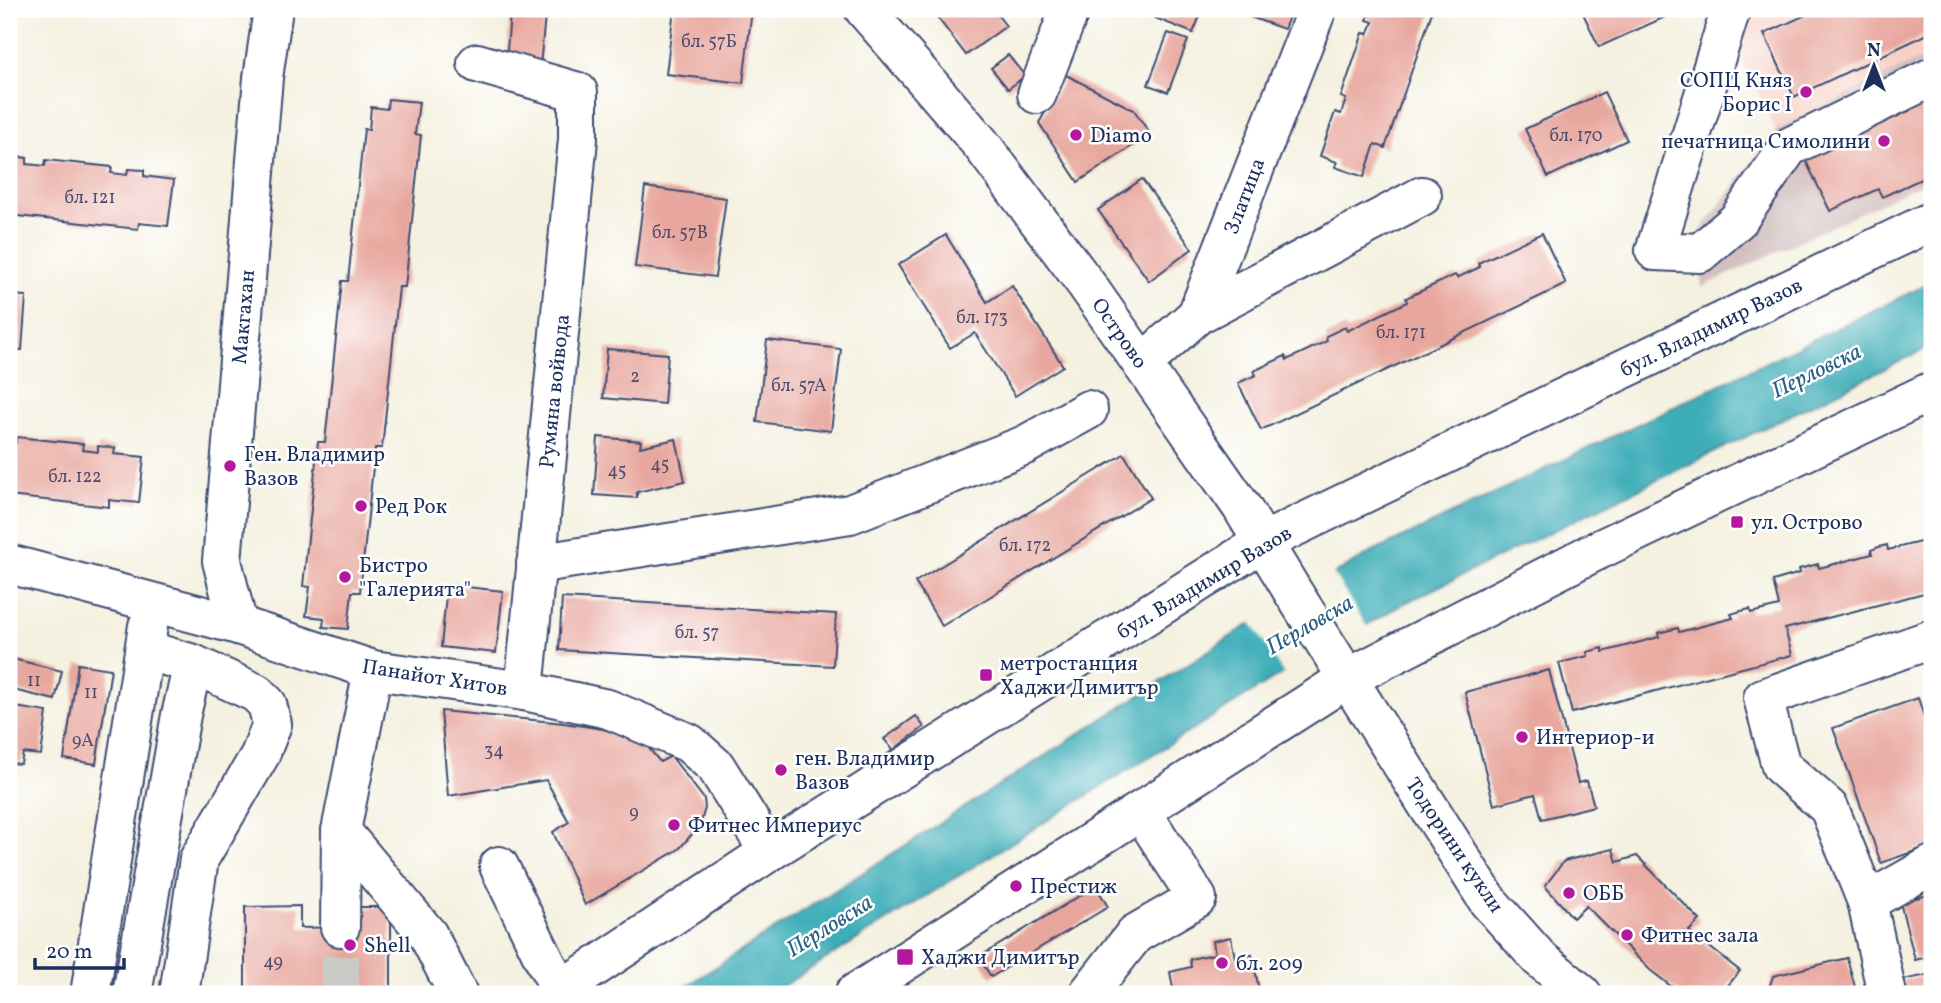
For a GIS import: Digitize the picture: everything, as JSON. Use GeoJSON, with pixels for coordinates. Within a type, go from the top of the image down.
{"type":"FeatureCollection","features":[{"type":"Feature","properties":{"kind":"street","name":"Макгахан"},"geometry":{"type":"LineString","coordinates":[[238,625],[222,561],[263,78],[273,9]]}},
{"type":"Feature","properties":{"kind":"street","name":"Острово"},"geometry":{"type":"LineString","coordinates":[[864,9],[981,144],[1086,284],[1241,506],[1340,667]]}},
{"type":"Feature","properties":{"kind":"street"},"geometry":{"type":"LineString","coordinates":[[1037,94],[1070,9]]}},
{"type":"Feature","properties":{"kind":"street","name":"Златица"},"geometry":{"type":"LineString","coordinates":[[1142,364],[1198,315],[1317,9]]}},
{"type":"Feature","properties":{"kind":"street"},"geometry":{"type":"LineString","coordinates":[[1731,9],[1655,251],[1699,253],[1738,220],[1789,147],[1932,76]]}},
{"type":"Feature","properties":{"kind":"street","name":"Румяна войвода"},"geometry":{"type":"LineString","coordinates":[[477,63],[578,92],[578,139],[524,691]]}},
{"type":"Feature","properties":{"kind":"street"},"geometry":{"type":"LineString","coordinates":[[1198,315],[1422,196]]}},
{"type":"Feature","properties":{"kind":"street","name":"бул. Владимир Вазов"},"geometry":{"type":"LineString","coordinates":[[557,992],[769,852],[1263,542],[1932,221]]}},
{"type":"Feature","properties":{"kind":"street"},"geometry":{"type":"LineString","coordinates":[[854,994],[1140,811],[1340,667],[1592,553],[1932,391]]}},
{"type":"Feature","properties":{"kind":"street"},"geometry":{"type":"LineString","coordinates":[[537,564],[850,514],[1025,445],[1088,410]]}},
{"type":"Feature","properties":{"kind":"street","name":"Панайот Хитов"},"geometry":{"type":"LineString","coordinates":[[9,564],[238,625],[373,670],[524,691],[608,709],[689,743],[716,767],[769,852]]}},
{"type":"Feature","properties":{"kind":"street"},"geometry":{"type":"LineString","coordinates":[[90,994],[152,602]]}},
{"type":"Feature","properties":{"kind":"street"},"geometry":{"type":"LineString","coordinates":[[1887,994],[1867,902],[1829,808],[1781,766],[1763,698],[1930,646]]}},
{"type":"Feature","properties":{"kind":"street"},"geometry":{"type":"LineString","coordinates":[[145,650],[193,664],[256,693],[267,704],[272,724],[260,755],[199,859],[179,994]]}},
{"type":"Feature","properties":{"kind":"street"},"geometry":{"type":"LineString","coordinates":[[132,994],[179,728],[193,664]]}},
{"type":"Feature","properties":{"kind":"street","name":"Тодорини кукли"},"geometry":{"type":"LineString","coordinates":[[1340,667],[1488,901],[1539,958],[1582,994]]}},
{"type":"Feature","properties":{"kind":"street"},"geometry":{"type":"LineString","coordinates":[[340,927],[341,831],[373,670]]}},
{"type":"Feature","properties":{"kind":"street"},"geometry":{"type":"LineString","coordinates":[[1088,994],[1135,934],[1197,898],[1140,811]]}},
{"type":"Feature","properties":{"kind":"street"},"geometry":{"type":"LineString","coordinates":[[341,831],[428,935],[458,994]]}},
{"type":"Feature","properties":{"kind":"street"},"geometry":{"type":"LineString","coordinates":[[1867,902],[1932,865]]}},
{"type":"Feature","properties":{"kind":"street"},"geometry":{"type":"LineString","coordinates":[[499,866],[547,965],[557,992]]}},
{"type":"Feature","properties":{"kind":"shaded area","name":"СОПЦ Княз Борис I"},"geometry":{"type":"Polygon","coordinates":[[[1751,9],[1932,9],[1932,53],[1776,130],[1738,51],[1751,9]]]}},
{"type":"Feature","properties":{"kind":"shaded area"},"geometry":{"type":"Polygon","coordinates":[[[1932,53],[1932,179],[1702,287],[1695,238],[1776,130],[1932,53]]]}},
{"type":"Feature","properties":{"kind":"water","name":"Перловска"},"geometry":{"type":"Polygon","coordinates":[[[1932,282],[1932,346],[1403,604],[1275,678],[770,994],[674,994],[1247,626],[1369,554],[1932,282]]]}},
{"type":"Feature","properties":{"kind":"pier"},"geometry":{"type":"Polygon","coordinates":[[[1332,572],[1368,628],[1285,676],[1250,620],[1332,572]]]}},
{"type":"Feature","properties":{"kind":"building"},"geometry":{"type":"Polygon","coordinates":[[[674,9],[752,9],[743,83],[666,74],[674,9]]]}},
{"type":"Feature","properties":{"kind":"building"},"geometry":{"type":"Polygon","coordinates":[[[931,9],[993,9],[1006,26],[966,55],[931,9]]]}},
{"type":"Feature","properties":{"kind":"building"},"geometry":{"type":"Polygon","coordinates":[[[1147,9],[1203,9],[1193,33],[1145,14],[1147,9]]]}},
{"type":"Feature","properties":{"kind":"building"},"geometry":{"type":"Polygon","coordinates":[[[1228,9],[1292,9],[1284,29],[1228,9]]]}},
{"type":"Feature","properties":{"kind":"building"},"geometry":{"type":"Polygon","coordinates":[[[1371,9],[1433,9],[1385,148],[1375,144],[1364,177],[1335,167],[1337,162],[1320,156],[1335,112],[1341,114],[1346,99],[1341,97],[1363,33],[1368,34],[1373,22],[1367,20],[1371,9]]]}},
{"type":"Feature","properties":{"kind":"building"},"geometry":{"type":"Polygon","coordinates":[[[1581,9],[1672,9],[1674,13],[1599,47],[1581,9]]]}},
{"type":"Feature","properties":{"kind":"building"},"geometry":{"type":"Polygon","coordinates":[[[1819,9],[1932,9],[1932,32],[1794,97],[1764,34],[1819,9]]]}},
{"type":"Feature","properties":{"kind":"building"},"geometry":{"type":"Polygon","coordinates":[[[510,13],[545,16],[540,66],[506,63],[510,13]]]}},
{"type":"Feature","properties":{"kind":"building"},"geometry":{"type":"Polygon","coordinates":[[[1168,33],[1188,40],[1168,92],[1148,85],[1168,33]]]}},
{"type":"Feature","properties":{"kind":"building"},"geometry":{"type":"Polygon","coordinates":[[[1008,55],[1025,76],[1008,89],[991,68],[1008,55]]]}},
{"type":"Feature","properties":{"kind":"building"},"geometry":{"type":"Polygon","coordinates":[[[1066,75],[1134,110],[1150,134],[1078,182],[1039,123],[1066,75]]]}},
{"type":"Feature","properties":{"kind":"building","name":"печатница Симолини"},"geometry":{"type":"Polygon","coordinates":[[[1932,89],[1932,174],[1882,197],[1878,189],[1830,211],[1803,155],[1874,123],[1876,126],[1909,111],[1905,102],[1932,89]]]}},
{"type":"Feature","properties":{"kind":"building"},"geometry":{"type":"Polygon","coordinates":[[[1604,92],[1627,140],[1548,177],[1525,129],[1604,92]]]}},
{"type":"Feature","properties":{"kind":"building"},"geometry":{"type":"Polygon","coordinates":[[[388,99],[419,102],[415,134],[421,135],[405,287],[399,287],[382,448],[375,448],[360,592],[352,592],[348,629],[323,627],[324,618],[306,616],[310,587],[303,586],[318,442],[325,442],[342,281],[348,281],[364,129],[369,130],[371,107],[387,109],[388,99]]]}},
{"type":"Feature","properties":{"kind":"building"},"geometry":{"type":"Polygon","coordinates":[[[12,156],[27,158],[27,164],[45,166],[46,160],[112,167],[111,173],[127,175],[128,169],[144,170],[144,176],[174,180],[168,226],[139,223],[138,229],[9,215],[9,162],[12,162],[12,156]]]}},
{"type":"Feature","properties":{"kind":"building"},"geometry":{"type":"Polygon","coordinates":[[[1142,179],[1192,249],[1149,281],[1098,210],[1142,179]]]}},
{"type":"Feature","properties":{"kind":"building"},"geometry":{"type":"Polygon","coordinates":[[[645,187],[726,198],[715,277],[635,267],[645,187]]]}},
{"type":"Feature","properties":{"kind":"building"},"geometry":{"type":"Polygon","coordinates":[[[1542,233],[1566,284],[1261,430],[1238,383],[1256,375],[1254,371],[1285,356],[1287,360],[1327,341],[1326,336],[1345,327],[1347,331],[1407,302],[1406,298],[1455,275],[1457,278],[1480,267],[1478,263],[1542,233]]]}},
{"type":"Feature","properties":{"kind":"building"},"geometry":{"type":"Polygon","coordinates":[[[946,235],[987,302],[1012,286],[1063,366],[1015,396],[975,333],[950,348],[898,265],[946,235]]]}},
{"type":"Feature","properties":{"kind":"building"},"geometry":{"type":"Polygon","coordinates":[[[9,295],[26,296],[22,350],[9,349],[9,295]]]}},
{"type":"Feature","properties":{"kind":"building"},"geometry":{"type":"Polygon","coordinates":[[[767,340],[841,349],[831,431],[757,422],[767,340]]]}},
{"type":"Feature","properties":{"kind":"building"},"geometry":{"type":"Polygon","coordinates":[[[607,349],[668,354],[664,404],[603,398],[607,349]]]}},
{"type":"Feature","properties":{"kind":"building"},"geometry":{"type":"Polygon","coordinates":[[[16,437],[83,444],[82,450],[98,452],[98,446],[115,448],[114,454],[144,457],[139,503],[109,500],[109,507],[9,496],[9,443],[16,443],[16,437]]]}},
{"type":"Feature","properties":{"kind":"building"},"geometry":{"type":"Polygon","coordinates":[[[598,437],[641,441],[640,447],[676,439],[685,481],[637,492],[637,498],[594,495],[598,437]]]}},
{"type":"Feature","properties":{"kind":"building"},"geometry":{"type":"Polygon","coordinates":[[[1124,454],[1151,498],[942,626],[915,582],[1124,454]]]}},
{"type":"Feature","properties":{"kind":"building"},"geometry":{"type":"Polygon","coordinates":[[[1932,539],[1932,591],[1785,629],[1792,655],[1572,713],[1559,663],[1588,656],[1587,652],[1603,648],[1603,652],[1659,637],[1658,633],[1678,628],[1679,632],[1733,618],[1731,614],[1741,611],[1750,609],[1751,613],[1779,606],[1773,581],[1800,573],[1799,569],[1818,564],[1819,568],[1872,554],[1871,550],[1887,545],[1888,550],[1932,539]]]}},
{"type":"Feature","properties":{"kind":"building"},"geometry":{"type":"Polygon","coordinates":[[[447,585],[503,591],[496,653],[441,647],[447,585]]]}},
{"type":"Feature","properties":{"kind":"building"},"geometry":{"type":"Polygon","coordinates":[[[562,598],[836,614],[833,666],[559,650],[562,598]]]}},
{"type":"Feature","properties":{"kind":"building"},"geometry":{"type":"Polygon","coordinates":[[[9,658],[62,671],[55,700],[9,689],[9,658]]]}},
{"type":"Feature","properties":{"kind":"building"},"geometry":{"type":"Polygon","coordinates":[[[78,664],[111,669],[96,764],[64,759],[78,664]]]}},
{"type":"Feature","properties":{"kind":"building","name":"Интериор-и"},"geometry":{"type":"Polygon","coordinates":[[[1549,670],[1578,783],[1587,781],[1594,806],[1542,819],[1535,794],[1494,805],[1465,692],[1549,670]]]}},
{"type":"Feature","properties":{"kind":"building"},"geometry":{"type":"Polygon","coordinates":[[[1918,698],[1932,741],[1932,845],[1881,863],[1833,728],[1918,698]]]}},
{"type":"Feature","properties":{"kind":"building"},"geometry":{"type":"Polygon","coordinates":[[[9,706],[47,712],[41,755],[23,753],[21,764],[9,763],[9,706]]]}},
{"type":"Feature","properties":{"kind":"building"},"geometry":{"type":"Polygon","coordinates":[[[441,711],[564,723],[603,729],[643,741],[660,762],[671,756],[704,799],[705,808],[700,825],[679,849],[585,905],[553,832],[569,822],[546,780],[448,796],[441,711]]]}},
{"type":"Feature","properties":{"kind":"building"},"geometry":{"type":"Polygon","coordinates":[[[916,716],[924,727],[893,750],[884,739],[916,716]]]}},
{"type":"Feature","properties":{"kind":"building"},"geometry":{"type":"Polygon","coordinates":[[[1613,849],[1617,862],[1637,856],[1700,920],[1689,931],[1740,971],[1721,994],[1681,994],[1650,970],[1586,906],[1573,918],[1545,886],[1564,861],[1613,849]]]}},
{"type":"Feature","properties":{"kind":"building"},"geometry":{"type":"Polygon","coordinates":[[[1096,886],[1108,907],[991,977],[979,957],[1096,886]]]}},
{"type":"Feature","properties":{"kind":"building"},"geometry":{"type":"Polygon","coordinates":[[[1932,894],[1932,956],[1915,960],[1900,902],[1932,894]]]}},
{"type":"Feature","properties":{"kind":"building"},"geometry":{"type":"Polygon","coordinates":[[[300,906],[300,928],[348,927],[348,907],[391,907],[391,994],[245,994],[245,907],[300,906]]]}},
{"type":"Feature","properties":{"kind":"building","name":"бл. 209"},"geometry":{"type":"Polygon","coordinates":[[[1231,937],[1235,958],[1252,955],[1260,994],[1174,994],[1170,972],[1191,967],[1190,959],[1215,954],[1213,941],[1231,937]]]}},
{"type":"Feature","properties":{"kind":"building"},"geometry":{"type":"Polygon","coordinates":[[[1847,958],[1857,994],[1767,994],[1773,976],[1847,958]]]}},
{"type":"Feature","properties":{"kind":"building"},"geometry":{"type":"Polygon","coordinates":[[[1932,974],[1932,994],[1906,994],[1903,980],[1932,974]]]}},
{"type":"Feature","properties":{"kind":"tunnel"},"geometry":{"type":"LineString","coordinates":[[340,927],[340,994]]}},
{"type":"Feature","properties":{"kind":"place","name":"СОПЦ Княз Борис I"},"geometry":{"type":"Point","coordinates":[1806,92]}},
{"type":"Feature","properties":{"kind":"place","name":"Diamo"},"geometry":{"type":"Point","coordinates":[1076,135]}},
{"type":"Feature","properties":{"kind":"place","name":"печатница Симолини"},"geometry":{"type":"Point","coordinates":[1884,141]}},
{"type":"Feature","properties":{"kind":"place","name":"Ген. Владимир Вазов"},"geometry":{"type":"Point","coordinates":[230,466]}},
{"type":"Feature","properties":{"kind":"place","name":"Ред Рок"},"geometry":{"type":"Point","coordinates":[361,506]}},
{"type":"Feature","properties":{"kind":"place","name":"ул. Острово"},"geometry":{"type":"Point","coordinates":[1737,522]}},
{"type":"Feature","properties":{"kind":"place","name":"Бистро \"Галерията\""},"geometry":{"type":"Point","coordinates":[345,577]}},
{"type":"Feature","properties":{"kind":"place","name":"метростанция Хаджи Димитър"},"geometry":{"type":"Point","coordinates":[986,675]}},
{"type":"Feature","properties":{"kind":"place","name":"Интериор-и"},"geometry":{"type":"Point","coordinates":[1522,737]}},
{"type":"Feature","properties":{"kind":"place","name":"ген. Владимир Вазов"},"geometry":{"type":"Point","coordinates":[781,770]}},
{"type":"Feature","properties":{"kind":"place","name":"Фитнес Империус"},"geometry":{"type":"Point","coordinates":[674,825]}},
{"type":"Feature","properties":{"kind":"place","name":"Престиж"},"geometry":{"type":"Point","coordinates":[1016,886]}},
{"type":"Feature","properties":{"kind":"place","name":"ОББ"},"geometry":{"type":"Point","coordinates":[1569,893]}},
{"type":"Feature","properties":{"kind":"place","name":"Фитнес зала"},"geometry":{"type":"Point","coordinates":[1627,935]}},
{"type":"Feature","properties":{"kind":"place","name":"Shell"},"geometry":{"type":"Point","coordinates":[350,945]}},
{"type":"Feature","properties":{"kind":"place","name":"Хаджи Димитър"},"geometry":{"type":"Point","coordinates":[905,957]}},
{"type":"Feature","properties":{"kind":"place","name":"бл. 209"},"geometry":{"type":"Point","coordinates":[1222,963]}}]}
